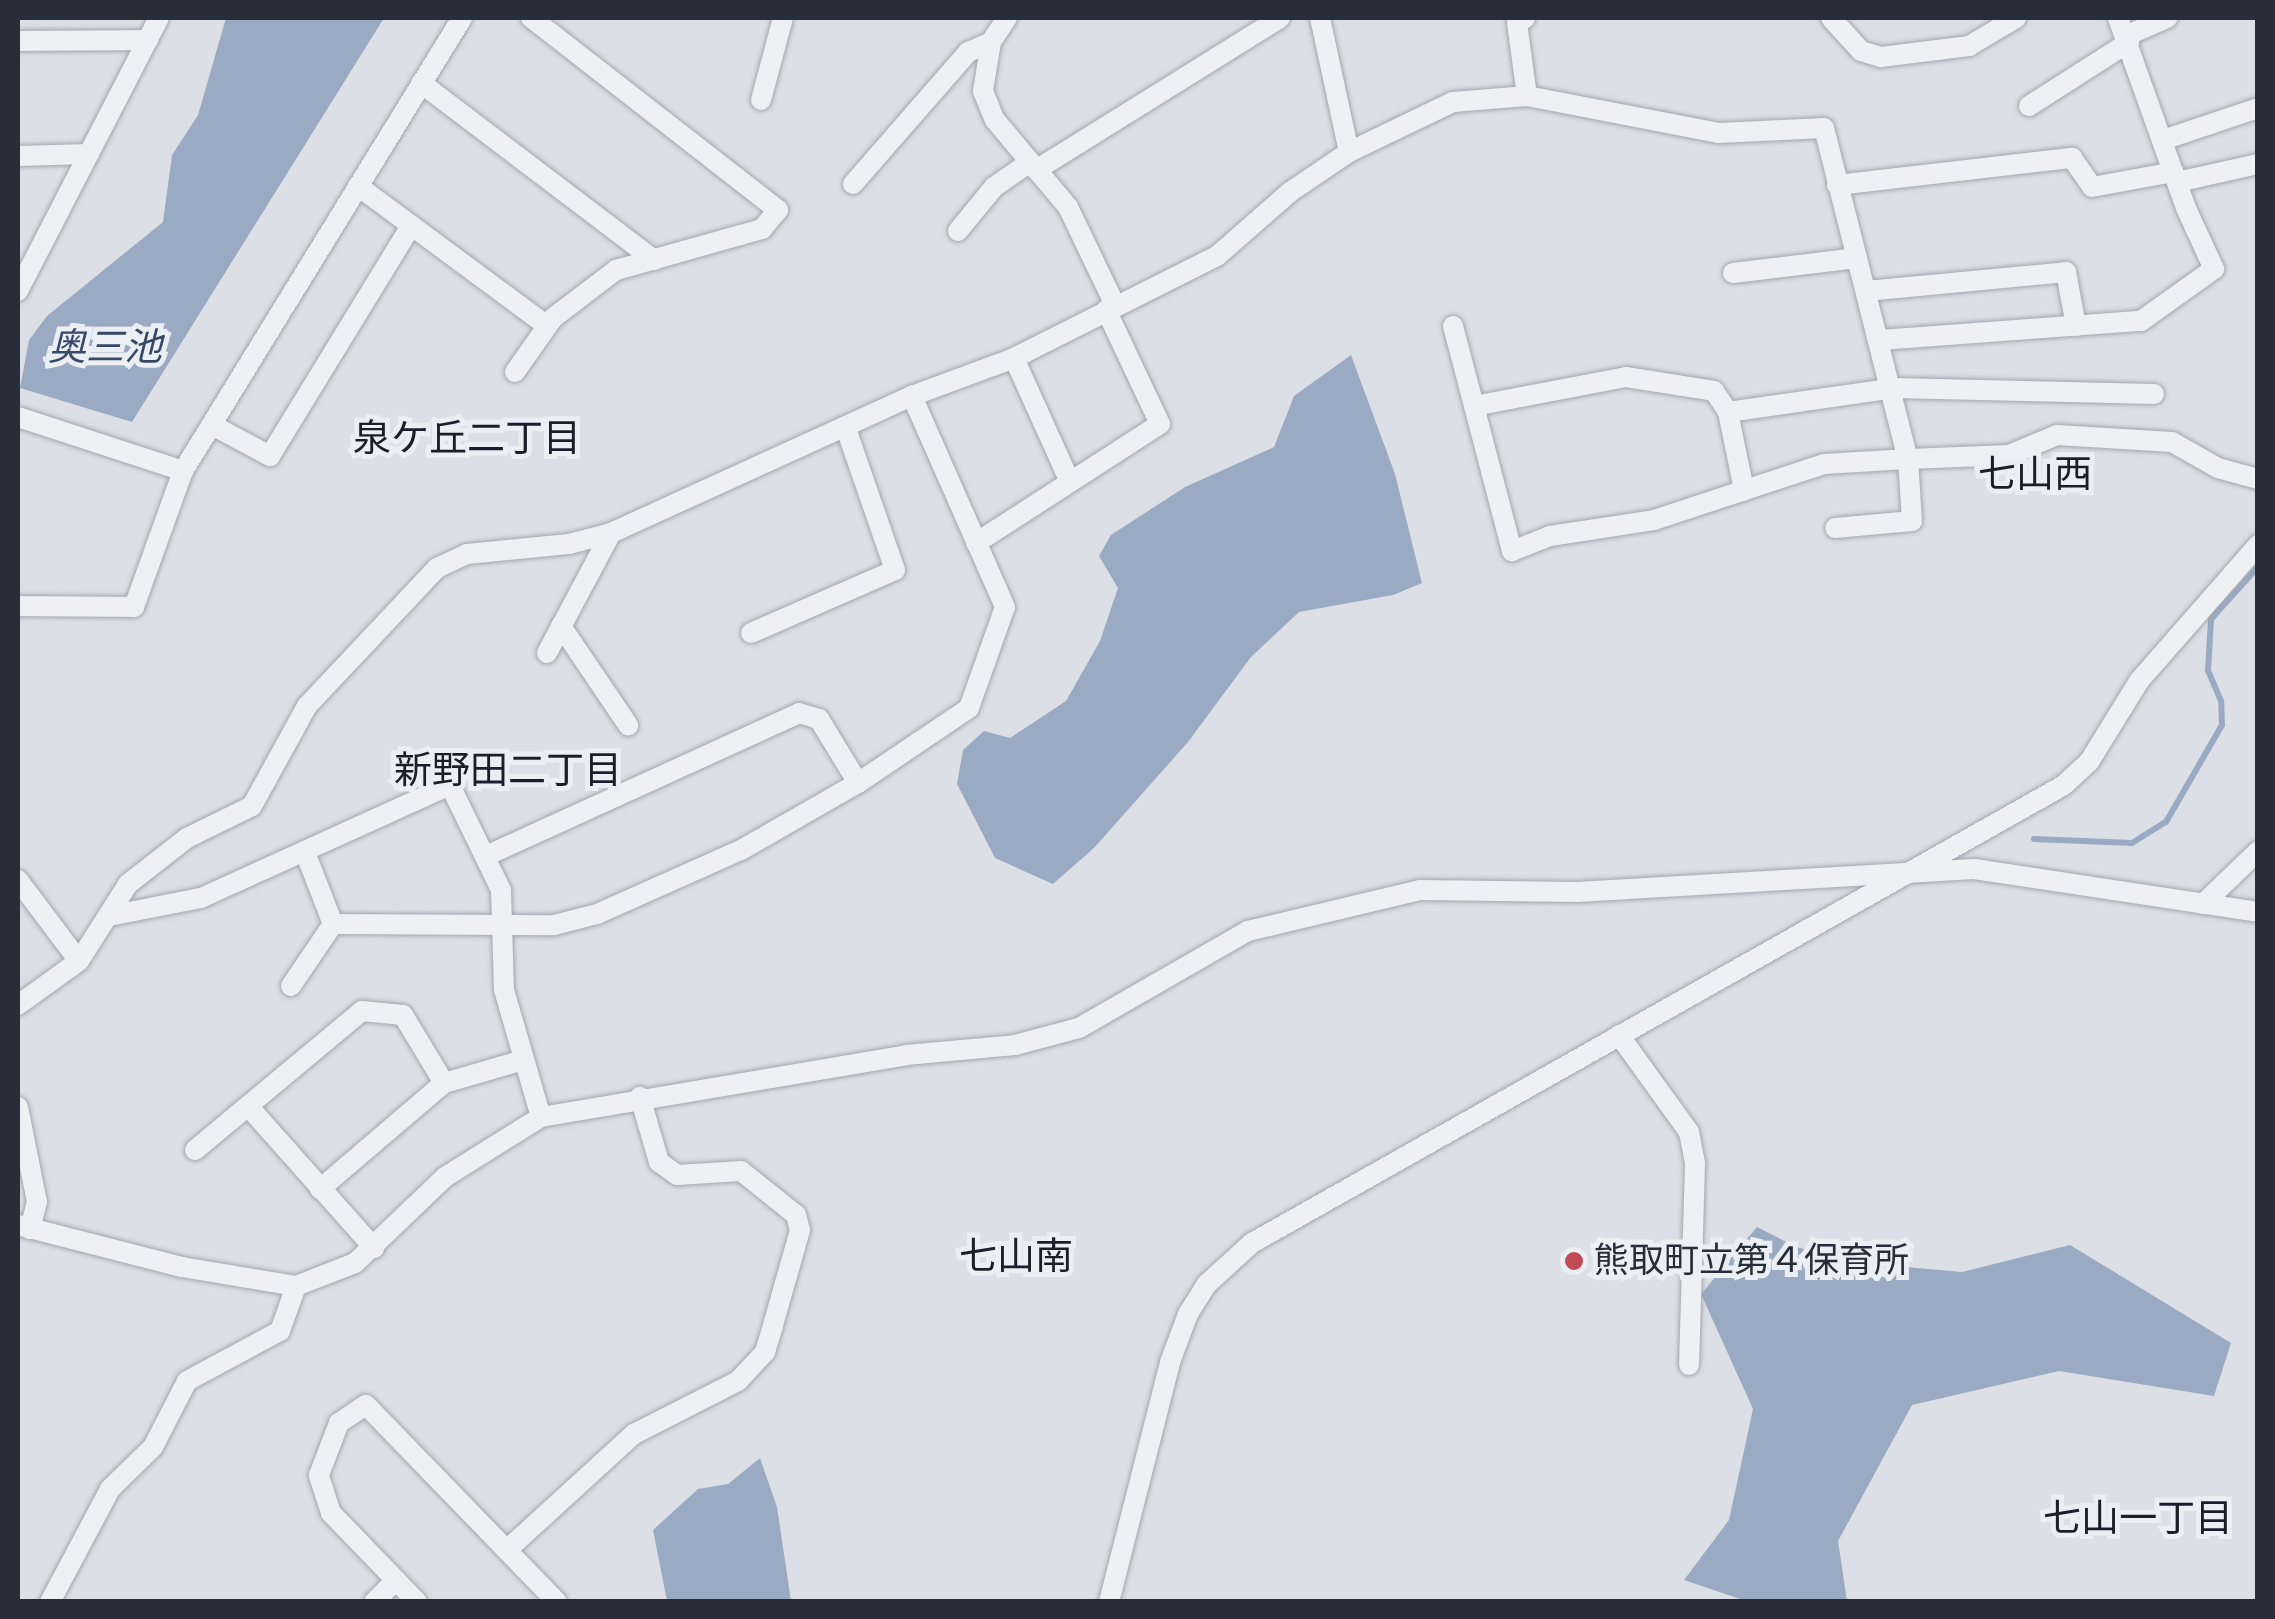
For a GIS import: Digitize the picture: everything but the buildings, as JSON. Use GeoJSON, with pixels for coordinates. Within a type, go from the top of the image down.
{"type":"FeatureCollection","features":[{"type":"Feature","properties":{"kind":"street"},"geometry":{"type":"LineString","coordinates":[[18,291],[159,18]]}},
{"type":"Feature","properties":{"kind":"street"},"geometry":{"type":"LineString","coordinates":[[18,606],[134,607],[183,472],[462,18]]}},
{"type":"Feature","properties":{"kind":"street"},"geometry":{"type":"LineString","coordinates":[[515,372],[547,326],[616,270],[762,229],[778,210],[531,18]]}},
{"type":"Feature","properties":{"kind":"street"},"geometry":{"type":"LineString","coordinates":[[762,100],[783,18]]}},
{"type":"Feature","properties":{"kind":"street"},"geometry":{"type":"LineString","coordinates":[[976,543],[1160,424],[1068,208],[995,120],[983,91],[992,42],[1007,18]]}},
{"type":"Feature","properties":{"kind":"street"},"geometry":{"type":"LineString","coordinates":[[958,231],[994,187],[1280,18]]}},
{"type":"Feature","properties":{"kind":"street"},"geometry":{"type":"LineString","coordinates":[[1320,18],[1349,152]]}},
{"type":"Feature","properties":{"kind":"street"},"geometry":{"type":"LineString","coordinates":[[1831,18],[1860,51],[1881,56],[1969,46],[2016,18]]}},
{"type":"Feature","properties":{"kind":"street"},"geometry":{"type":"LineString","coordinates":[[2030,106],[2125,32],[2167,18]]}},
{"type":"Feature","properties":{"kind":"street"},"geometry":{"type":"LineString","coordinates":[[1518,19],[1528,96]]}},
{"type":"Feature","properties":{"kind":"street"},"geometry":{"type":"LineString","coordinates":[[1880,340],[2141,321],[2214,269],[2175,177],[2125,32]]}},
{"type":"Feature","properties":{"kind":"street"},"geometry":{"type":"LineString","coordinates":[[18,42],[148,40]]}},
{"type":"Feature","properties":{"kind":"street"},"geometry":{"type":"LineString","coordinates":[[853,184],[968,52],[992,42]]}},
{"type":"Feature","properties":{"kind":"street"},"geometry":{"type":"LineString","coordinates":[[421,83],[654,260]]}},
{"type":"Feature","properties":{"kind":"street"},"geometry":{"type":"LineString","coordinates":[[18,1005],[79,961],[114,915],[128,884],[187,838],[252,806],[308,706],[437,568],[467,554],[570,544],[611,532],[912,396],[1014,358],[1217,256],[1290,192],[1349,152],[1453,102],[1528,96],[1719,132],[1824,128],[1894,388],[1908,458],[1912,522],[1834,528]]}},
{"type":"Feature","properties":{"kind":"street"},"geometry":{"type":"LineString","coordinates":[[2163,140],[2258,108]]}},
{"type":"Feature","properties":{"kind":"street"},"geometry":{"type":"LineString","coordinates":[[18,156],[89,154]]}},
{"type":"Feature","properties":{"kind":"street"},"geometry":{"type":"LineString","coordinates":[[1837,185],[2072,158],[2092,187],[2258,164]]}},
{"type":"Feature","properties":{"kind":"street"},"geometry":{"type":"LineString","coordinates":[[358,186],[547,326]]}},
{"type":"Feature","properties":{"kind":"street"},"geometry":{"type":"LineString","coordinates":[[212,425],[270,456],[411,226]]}},
{"type":"Feature","properties":{"kind":"street"},"geometry":{"type":"LineString","coordinates":[[1733,273],[1857,258]]}},
{"type":"Feature","properties":{"kind":"street"},"geometry":{"type":"LineString","coordinates":[[1866,291],[2066,272],[2076,326]]}},
{"type":"Feature","properties":{"kind":"street"},"geometry":{"type":"LineString","coordinates":[[1453,326],[1512,552],[1550,536],[1654,520],[1824,464],[2010,455],[2057,435],[2172,442],[2218,468],[2258,479]]}},
{"type":"Feature","properties":{"kind":"street"},"geometry":{"type":"LineString","coordinates":[[1014,358],[1070,482]]}},
{"type":"Feature","properties":{"kind":"street"},"geometry":{"type":"LineString","coordinates":[[1474,406],[1626,377],[1714,391],[1728,412],[1744,490]]}},
{"type":"Feature","properties":{"kind":"street"},"geometry":{"type":"LineString","coordinates":[[1728,412],[1894,388],[2154,394]]}},
{"type":"Feature","properties":{"kind":"street"},"geometry":{"type":"LineString","coordinates":[[333,924],[554,926],[597,914],[741,850],[858,784],[969,708],[1004,607],[912,396]]}},
{"type":"Feature","properties":{"kind":"street"},"geometry":{"type":"LineString","coordinates":[[18,417],[183,472]]}},
{"type":"Feature","properties":{"kind":"street"},"geometry":{"type":"LineString","coordinates":[[751,633],[895,570],[845,426]]}},
{"type":"Feature","properties":{"kind":"street"},"geometry":{"type":"LineString","coordinates":[[546,653],[611,532]]}},
{"type":"Feature","properties":{"kind":"street"},"geometry":{"type":"LineString","coordinates":[[1108,1602],[1170,1362],[1207,1284],[1252,1242],[2064,784],[2088,762],[2139,681],[2258,545]]}},
{"type":"Feature","properties":{"kind":"street"},"geometry":{"type":"LineString","coordinates":[[561,626],[628,724]]}},
{"type":"Feature","properties":{"kind":"street"},"geometry":{"type":"LineString","coordinates":[[488,855],[799,712],[819,719],[858,784]]}},
{"type":"Feature","properties":{"kind":"street"},"geometry":{"type":"LineString","coordinates":[[114,915],[201,898],[450,785],[488,855],[501,890],[504,990],[541,1117]]}},
{"type":"Feature","properties":{"kind":"street"},"geometry":{"type":"LineString","coordinates":[[2203,904],[2258,851]]}},
{"type":"Feature","properties":{"kind":"street"},"geometry":{"type":"LineString","coordinates":[[304,852],[333,924]]}},
{"type":"Feature","properties":{"kind":"street"},"geometry":{"type":"LineString","coordinates":[[18,1107],[36,1202],[24,1227],[182,1267],[296,1286],[330,1277],[374,1248],[445,1177],[541,1117],[640,1098],[1015,1045],[1063,1032],[1248,931],[1420,890],[1577,892],[1974,869],[2258,912]]}},
{"type":"Feature","properties":{"kind":"street"},"geometry":{"type":"LineString","coordinates":[[18,880],[79,961]]}},
{"type":"Feature","properties":{"kind":"street"},"geometry":{"type":"LineString","coordinates":[[291,986],[333,924]]}},
{"type":"Feature","properties":{"kind":"street"},"geometry":{"type":"LineString","coordinates":[[196,1150],[362,1011],[403,1015],[444,1083]]}},
{"type":"Feature","properties":{"kind":"street"},"geometry":{"type":"LineString","coordinates":[[1619,1035],[1689,1132],[1695,1164],[1689,1365]]}},
{"type":"Feature","properties":{"kind":"street"},"geometry":{"type":"LineString","coordinates":[[320,1189],[444,1083],[523,1060]]}},
{"type":"Feature","properties":{"kind":"street"},"geometry":{"type":"LineString","coordinates":[[508,1549],[634,1434],[738,1381],[765,1352],[773,1325],[800,1230],[796,1215],[742,1170],[677,1175],[659,1162],[640,1098]]}},
{"type":"Feature","properties":{"kind":"street"},"geometry":{"type":"LineString","coordinates":[[248,1106],[374,1248]]}},
{"type":"Feature","properties":{"kind":"street"},"geometry":{"type":"LineString","coordinates":[[53,1600],[110,1489],[152,1447],[188,1381],[280,1331],[296,1286]]}},
{"type":"Feature","properties":{"kind":"street"},"geometry":{"type":"LineString","coordinates":[[417,1602],[330,1513],[319,1475],[339,1423],[366,1406],[557,1602]]}},
{"type":"Feature","properties":{"kind":"street"},"geometry":{"type":"LineString","coordinates":[[374,1602],[396,1580]]}},
{"type":"Feature","properties":{"kind":"water","name":"奥三池"},"geometry":{"type":"Polygon","coordinates":[[[226,18],[384,18],[132,422],[20,388],[29,340],[47,316],[163,222],[172,155],[198,115],[226,18]]]}},
{"type":"Feature","properties":{"kind":"water"},"geometry":{"type":"Polygon","coordinates":[[[1351,355],[1395,474],[1422,583],[1393,595],[1299,612],[1251,657],[1188,742],[1094,848],[1053,884],[995,858],[957,784],[963,750],[984,731],[1010,738],[1066,701],[1100,641],[1118,588],[1099,556],[1111,535],[1185,487],[1274,447],[1294,396],[1351,355]]]}},
{"type":"Feature","properties":{"kind":"water"},"geometry":{"type":"Polygon","coordinates":[[[1757,1227],[1796,1247],[1860,1263],[1962,1272],[2070,1245],[2231,1343],[2214,1396],[2059,1371],[1912,1405],[1838,1541],[1847,1601],[1746,1601],[1684,1580],[1729,1520],[1753,1409],[1701,1294],[1757,1227]]]}},
{"type":"Feature","properties":{"kind":"water"},"geometry":{"type":"Polygon","coordinates":[[[760,1458],[777,1507],[791,1601],[667,1601],[653,1530],[698,1489],[728,1484],[760,1458]]]}},
{"type":"Feature","properties":{"kind":"waterway"},"geometry":{"type":"LineString","coordinates":[[2034,839],[2132,843],[2166,822],[2222,725],[2221,701],[2208,671],[2211,619],[2258,567]]}},
{"type":"Feature","properties":{"kind":"place","name":"熊取町立第４保育所"},"geometry":{"type":"Point","coordinates":[1574,1261]}},
{"type":"Feature","properties":{"kind":"district","name":"泉ケ丘二丁目"},"geometry":{"type":"Point","coordinates":[467,439]}},
{"type":"Feature","properties":{"kind":"district","name":"七山西"},"geometry":{"type":"Point","coordinates":[2035,475]}},
{"type":"Feature","properties":{"kind":"district","name":"新野田二丁目"},"geometry":{"type":"Point","coordinates":[508,771]}},
{"type":"Feature","properties":{"kind":"district","name":"七山南"},"geometry":{"type":"Point","coordinates":[1016,1257]}},
{"type":"Feature","properties":{"kind":"district","name":"七山一丁目"},"geometry":{"type":"Point","coordinates":[2138,1519]}}]}
